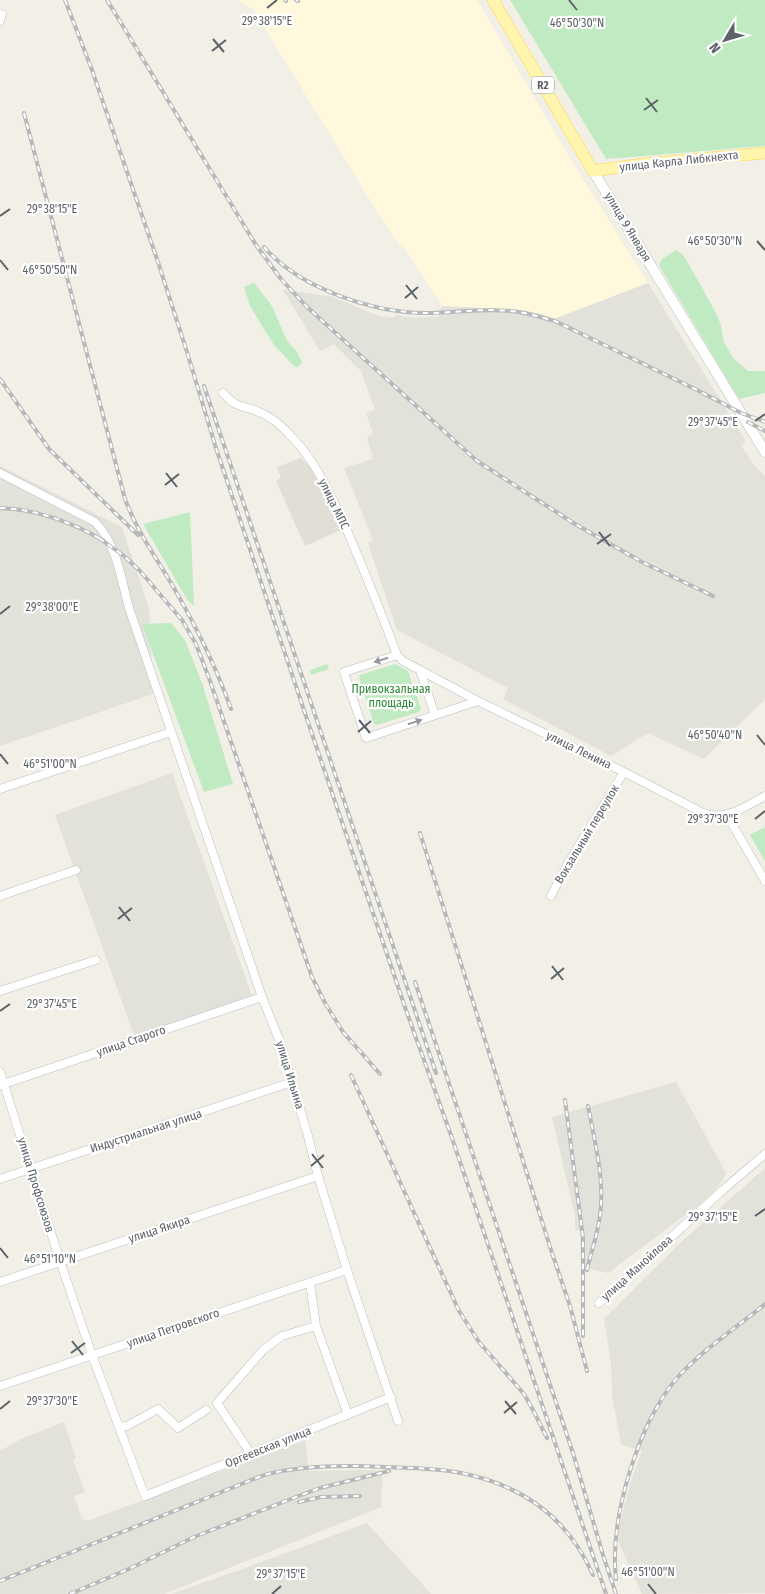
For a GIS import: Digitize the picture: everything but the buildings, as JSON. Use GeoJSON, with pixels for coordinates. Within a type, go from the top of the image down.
{"type":"FeatureCollection","features":[{"type":"Feature","properties":{"kind":"main road","name":"улица 9 Января"},"geometry":{"type":"LineString","coordinates":[[493,0],[593,170]]}},
{"type":"Feature","properties":{"kind":"main road","name":"улица Карла Либкнехта"},"geometry":{"type":"LineString","coordinates":[[593,170],[765,153]]}},
{"type":"Feature","properties":{"kind":"street","name":"улица 9 Января"},"geometry":{"type":"LineString","coordinates":[[593,170],[765,452]]}},
{"type":"Feature","properties":{"kind":"street","name":"улица МПС"},"geometry":{"type":"LineString","coordinates":[[223,393],[230,401],[240,406],[271,417],[293,438],[315,465],[368,579],[397,655]]}},
{"type":"Feature","properties":{"kind":"street","name":"улица Ильина"},"geometry":{"type":"LineString","coordinates":[[0,474],[94,522],[103,530],[112,546],[129,608],[262,997],[280,1042],[347,1270],[398,1420]]}},
{"type":"Feature","properties":{"kind":"street","name":"улица Ленина"},"geometry":{"type":"LineString","coordinates":[[397,655],[420,670],[478,701],[624,772],[703,814],[711,816],[727,815],[765,796]]}},
{"type":"Feature","properties":{"kind":"street"},"geometry":{"type":"LineString","coordinates":[[397,655],[344,672],[366,738],[478,701]]}},
{"type":"Feature","properties":{"kind":"street"},"geometry":{"type":"LineString","coordinates":[[420,670],[436,715]]}},
{"type":"Feature","properties":{"kind":"street"},"geometry":{"type":"LineString","coordinates":[[0,789],[172,732]]}},
{"type":"Feature","properties":{"kind":"street","name":"Вокзальный переулок"},"geometry":{"type":"LineString","coordinates":[[551,896],[568,863],[624,772]]}},
{"type":"Feature","properties":{"kind":"street"},"geometry":{"type":"LineString","coordinates":[[727,815],[765,881]]}},
{"type":"Feature","properties":{"kind":"street"},"geometry":{"type":"LineString","coordinates":[[0,896],[76,870]]}},
{"type":"Feature","properties":{"kind":"street"},"geometry":{"type":"LineString","coordinates":[[0,991],[96,960]]}},
{"type":"Feature","properties":{"kind":"street","name":"улица Старого"},"geometry":{"type":"LineString","coordinates":[[2,1085],[262,997]]}},
{"type":"Feature","properties":{"kind":"street","name":"улица Профсоюзов"},"geometry":{"type":"LineString","coordinates":[[0,1072],[2,1085],[60,1262],[92,1355],[145,1496]]}},
{"type":"Feature","properties":{"kind":"street","name":"Индустриальная улица"},"geometry":{"type":"LineString","coordinates":[[0,1179],[292,1082]]}},
{"type":"Feature","properties":{"kind":"street","name":"улица Манойлова"},"geometry":{"type":"LineString","coordinates":[[599,1303],[765,1154]]}},
{"type":"Feature","properties":{"kind":"street","name":"улица Якира"},"geometry":{"type":"LineString","coordinates":[[0,1282],[318,1176]]}},
{"type":"Feature","properties":{"kind":"street","name":"улица Петровского"},"geometry":{"type":"LineString","coordinates":[[0,1386],[347,1270]]}},
{"type":"Feature","properties":{"kind":"street"},"geometry":{"type":"LineString","coordinates":[[310,1282],[316,1326],[348,1415]]}},
{"type":"Feature","properties":{"kind":"street"},"geometry":{"type":"LineString","coordinates":[[251,1454],[217,1403],[263,1350],[282,1336],[316,1326]]}},
{"type":"Feature","properties":{"kind":"street","name":"Оргеевская улица"},"geometry":{"type":"LineString","coordinates":[[145,1496],[391,1397]]}},
{"type":"Feature","properties":{"kind":"street"},"geometry":{"type":"LineString","coordinates":[[119,1428],[127,1426],[158,1409],[178,1428],[206,1410]]}},
{"type":"Feature","properties":{"kind":"shaded area"},"geometry":{"type":"Polygon","coordinates":[[[238,0],[477,0],[569,156],[648,283],[554,319],[522,310],[442,306],[404,247],[399,244],[383,221],[253,9],[238,0]]]}},
{"type":"Feature","properties":{"kind":"shaded area"},"geometry":{"type":"Polygon","coordinates":[[[648,283],[745,440],[745,443],[741,446],[755,466],[765,476],[765,699],[704,759],[648,733],[611,756],[503,699],[508,688],[397,630],[368,543],[373,540],[344,468],[373,459],[367,437],[373,434],[366,413],[375,410],[361,371],[334,344],[320,351],[283,290],[327,297],[328,295],[376,315],[393,318],[396,315],[414,318],[438,317],[442,306],[522,310],[554,319],[648,283]]]}},
{"type":"Feature","properties":{"kind":"shaded area"},"geometry":{"type":"Polygon","coordinates":[[[301,458],[311,468],[341,530],[305,546],[276,481],[281,478],[277,467],[301,458]]]}},
{"type":"Feature","properties":{"kind":"shaded area"},"geometry":{"type":"Polygon","coordinates":[[[0,466],[122,527],[149,608],[153,694],[0,746],[0,466]]]}},
{"type":"Feature","properties":{"kind":"shaded area"},"geometry":{"type":"Polygon","coordinates":[[[172,773],[252,996],[135,1038],[55,815],[172,773]]]}},
{"type":"Feature","properties":{"kind":"shaded area"},"geometry":{"type":"Polygon","coordinates":[[[676,1082],[726,1173],[718,1187],[704,1201],[617,1266],[613,1271],[608,1273],[581,1267],[580,1230],[575,1230],[575,1216],[552,1117],[676,1082]]]}},
{"type":"Feature","properties":{"kind":"shaded area"},"geometry":{"type":"Polygon","coordinates":[[[765,1168],[765,1593],[642,1594],[618,1541],[619,1527],[630,1484],[642,1451],[622,1445],[621,1443],[612,1395],[611,1361],[604,1319],[679,1244],[765,1168]]]}},
{"type":"Feature","properties":{"kind":"shaded area"},"geometry":{"type":"Polygon","coordinates":[[[64,1422],[76,1458],[73,1460],[85,1492],[74,1496],[82,1519],[87,1521],[305,1440],[309,1471],[379,1470],[382,1477],[381,1507],[164,1594],[0,1594],[0,1451],[21,1439],[64,1422]]]}},
{"type":"Feature","properties":{"kind":"shaded area"},"geometry":{"type":"Polygon","coordinates":[[[367,1523],[431,1594],[171,1594],[240,1570],[367,1523]]]}},
{"type":"Feature","properties":{"kind":"green space"},"geometry":{"type":"Polygon","coordinates":[[[510,0],[765,0],[765,146],[606,159],[510,0]]]}},
{"type":"Feature","properties":{"kind":"green space"},"geometry":{"type":"Polygon","coordinates":[[[676,250],[684,256],[715,311],[721,325],[723,340],[734,359],[748,371],[765,371],[765,393],[739,399],[659,265],[662,259],[676,250]]]}},
{"type":"Feature","properties":{"kind":"green space"},"geometry":{"type":"Polygon","coordinates":[[[254,283],[272,306],[287,341],[296,350],[302,362],[298,367],[294,366],[274,345],[250,306],[244,287],[254,283]]]}},
{"type":"Feature","properties":{"kind":"green space"},"geometry":{"type":"Polygon","coordinates":[[[190,512],[194,606],[188,601],[143,524],[190,512]]]}},
{"type":"Feature","properties":{"kind":"green space"},"geometry":{"type":"Polygon","coordinates":[[[171,623],[185,640],[202,683],[233,784],[204,792],[142,624],[171,623]]]}},
{"type":"Feature","properties":{"kind":"green space"},"geometry":{"type":"Polygon","coordinates":[[[327,664],[329,669],[311,675],[310,670],[327,664]]]}},
{"type":"Feature","properties":{"kind":"green space","name":"Привокзальная площадь"},"geometry":{"type":"Polygon","coordinates":[[[395,664],[408,671],[421,709],[419,712],[377,725],[374,724],[359,677],[360,675],[395,664]]]}},
{"type":"Feature","properties":{"kind":"green space"},"geometry":{"type":"Polygon","coordinates":[[[765,827],[765,861],[750,835],[765,827]]]}},
{"type":"Feature","properties":{"kind":"railway"},"geometry":{"type":"LineString","coordinates":[[65,0],[92,70],[157,259],[216,448],[310,728],[406,1010],[452,1138],[606,1594]]}},
{"type":"Feature","properties":{"kind":"railway"},"geometry":{"type":"LineString","coordinates":[[107,0],[256,245],[281,279],[307,307],[477,461],[575,524],[642,562],[713,596]]}},
{"type":"Feature","properties":{"kind":"railway"},"geometry":{"type":"LineString","coordinates":[[24,113],[125,499],[142,534],[198,633],[231,709]]}},
{"type":"Feature","properties":{"kind":"railway"},"geometry":{"type":"LineString","coordinates":[[264,247],[279,262],[297,275],[317,286],[361,303],[405,312],[510,311],[555,321],[741,413],[765,422]]}},
{"type":"Feature","properties":{"kind":"railway"},"geometry":{"type":"LineString","coordinates":[[0,379],[49,449],[138,535]]}},
{"type":"Feature","properties":{"kind":"railway"},"geometry":{"type":"LineString","coordinates":[[204,386],[436,1073]]}},
{"type":"Feature","properties":{"kind":"railway"},"geometry":{"type":"LineString","coordinates":[[748,422],[765,431]]}},
{"type":"Feature","properties":{"kind":"railway"},"geometry":{"type":"LineString","coordinates":[[0,508],[27,511],[54,518],[80,528],[104,541]]}},
{"type":"Feature","properties":{"kind":"railway"},"geometry":{"type":"LineString","coordinates":[[99,538],[124,556],[140,571],[182,620],[196,644],[312,977],[343,1032],[380,1074]]}},
{"type":"Feature","properties":{"kind":"railway"},"geometry":{"type":"LineString","coordinates":[[420,833],[570,1306],[587,1371]]}},
{"type":"Feature","properties":{"kind":"railway"},"geometry":{"type":"LineString","coordinates":[[415,982],[573,1453],[616,1594]]}},
{"type":"Feature","properties":{"kind":"railway"},"geometry":{"type":"LineString","coordinates":[[351,1075],[459,1311],[479,1342],[524,1394],[547,1438]]}},
{"type":"Feature","properties":{"kind":"railway"},"geometry":{"type":"LineString","coordinates":[[565,1100],[583,1238],[583,1336]]}},
{"type":"Feature","properties":{"kind":"railway"},"geometry":{"type":"LineString","coordinates":[[587,1270],[596,1238],[601,1205],[601,1180],[588,1106]]}},
{"type":"Feature","properties":{"kind":"railway"},"geometry":{"type":"LineString","coordinates":[[616,1579],[615,1555],[622,1501],[629,1473],[650,1420],[663,1397],[677,1378],[708,1349],[765,1304]]}},
{"type":"Feature","properties":{"kind":"railway"},"geometry":{"type":"LineString","coordinates":[[0,1581],[264,1475],[293,1469],[339,1466],[442,1470],[483,1478],[504,1486],[540,1507],[556,1521],[583,1555],[593,1575]]}},
{"type":"Feature","properties":{"kind":"railway"},"geometry":{"type":"LineString","coordinates":[[70,1594],[131,1568],[194,1537],[296,1497],[320,1488],[389,1471]]}},
{"type":"Feature","properties":{"kind":"railway"},"geometry":{"type":"LineString","coordinates":[[299,1502],[321,1497],[360,1496]]}}]}
